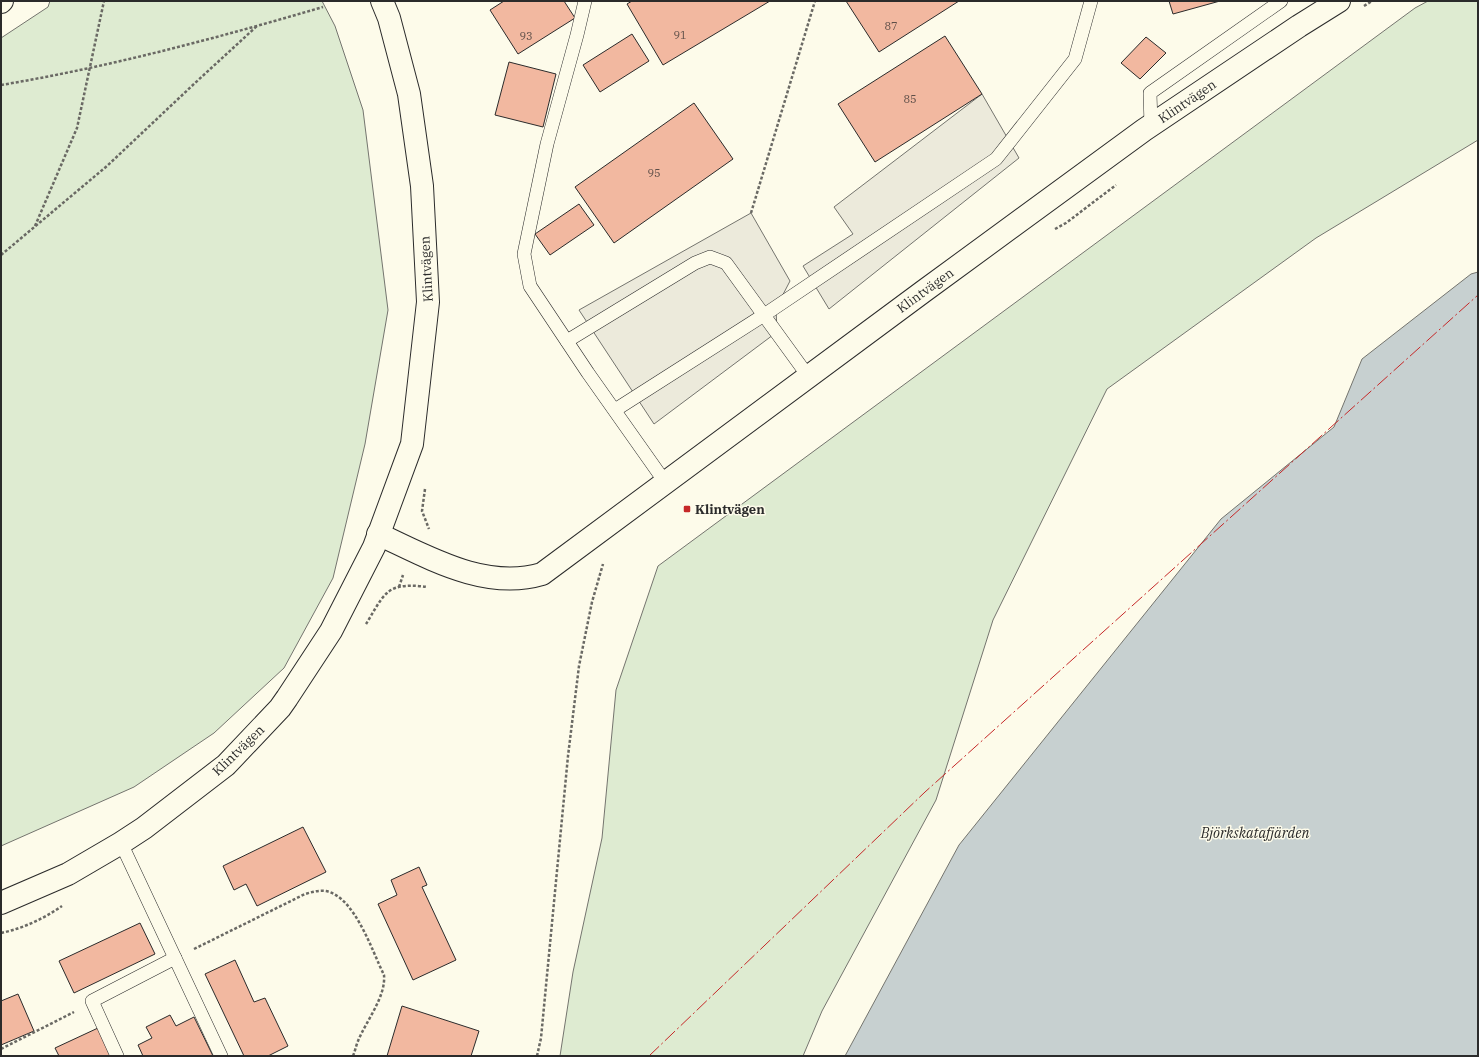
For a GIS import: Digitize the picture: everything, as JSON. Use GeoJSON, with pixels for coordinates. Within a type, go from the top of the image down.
{"type":"FeatureCollection","features":[{"type":"Feature","properties":{"kind":"street","name":"Klintvägen"},"geometry":{"type":"LineString","coordinates":[[1,903],[68,874],[122,843],[226,765],[280,708],[332,631],[374,547],[412,444],[428,302],[422,186],[409,94],[389,18],[382,1]]}},
{"type":"Feature","properties":{"kind":"street","name":"Klintvägen"},"geometry":{"type":"LineString","coordinates":[[378,534],[442,564],[485,577],[528,578],[542,574],[808,376],[1151,125],[1339,1]]}},
{"type":"Feature","properties":{"kind":"lane"},"geometry":{"type":"LineString","coordinates":[[585,1],[547,144],[524,254],[530,286],[588,373],[665,482]]}},
{"type":"Feature","properties":{"kind":"lane"},"geometry":{"type":"LineString","coordinates":[[615,410],[764,315],[996,159],[1075,58],[1091,1]]}},
{"type":"Feature","properties":{"kind":"lane"},"geometry":{"type":"LineString","coordinates":[[1151,125],[1150,93],[1281,1]]}},
{"type":"Feature","properties":{"kind":"lane"},"geometry":{"type":"LineString","coordinates":[[567,342],[695,263],[710,257],[726,263],[808,376]]}},
{"type":"Feature","properties":{"kind":"lane"},"geometry":{"type":"LineString","coordinates":[[122,843],[221,1056]]}},
{"type":"Feature","properties":{"kind":"lane"},"geometry":{"type":"LineString","coordinates":[[117,1056],[92,1001],[176,958]]}},
{"type":"Feature","properties":{"kind":"path"},"geometry":{"type":"LineString","coordinates":[[35,226],[77,128],[104,1]]}},
{"type":"Feature","properties":{"kind":"path"},"geometry":{"type":"LineString","coordinates":[[751,213],[816,1]]}},
{"type":"Feature","properties":{"kind":"path"},"geometry":{"type":"LineString","coordinates":[[1,85],[60,75],[90,68],[323,8]]}},
{"type":"Feature","properties":{"kind":"path"},"geometry":{"type":"LineString","coordinates":[[1,255],[107,166],[257,26]]}},
{"type":"Feature","properties":{"kind":"path"},"geometry":{"type":"LineString","coordinates":[[427,482],[423,496],[422,511],[427,525],[433,535]]}},
{"type":"Feature","properties":{"kind":"path"},"geometry":{"type":"LineString","coordinates":[[537,1056],[541,1038],[567,763],[579,666],[592,602],[603,564]]}},
{"type":"Feature","properties":{"kind":"path"},"geometry":{"type":"LineString","coordinates":[[176,958],[305,894],[319,891],[327,892],[340,897],[350,906],[384,975],[380,996],[358,1041],[353,1056]]}},
{"type":"Feature","properties":{"kind":"path"},"geometry":{"type":"LineString","coordinates":[[1,1049],[47,1027],[92,1001]]}},
{"type":"Feature","properties":{"kind":"green space"},"geometry":{"type":"Polygon","coordinates":[[[50,1],[322,1],[335,26],[363,110],[388,310],[365,444],[333,578],[284,668],[214,733],[134,787],[1,846],[1,38],[48,7],[50,1]]]}},
{"type":"Feature","properties":{"kind":"green space"},"geometry":{"type":"Polygon","coordinates":[[[1428,1],[1478,1],[1478,140],[1316,238],[1107,389],[993,620],[936,800],[822,1011],[803,1056],[560,1056],[573,972],[602,838],[616,690],[658,566],[1415,8],[1428,1]]]}},
{"type":"Feature","properties":{"kind":"shaded area"},"geometry":{"type":"Polygon","coordinates":[[[982,94],[1019,158],[829,309],[803,266],[853,234],[834,207],[982,94]]]}},
{"type":"Feature","properties":{"kind":"shaded area"},"geometry":{"type":"Polygon","coordinates":[[[751,213],[790,281],[776,308],[777,332],[654,424],[579,310],[751,213]]]}},
{"type":"Feature","properties":{"kind":"water","name":"Björkskatafjärden"},"geometry":{"type":"Polygon","coordinates":[[[1478,272],[1478,1056],[845,1056],[959,845],[1221,519],[1334,427],[1362,359],[1471,274],[1478,272]]]}},
{"type":"Feature","properties":{"kind":"building"},"geometry":{"type":"Polygon","coordinates":[[[504,1],[564,1],[575,18],[518,54],[490,10],[504,1]]]}},
{"type":"Feature","properties":{"kind":"building"},"geometry":{"type":"Polygon","coordinates":[[[632,1],[770,1],[663,65],[627,4],[632,1]]]}},
{"type":"Feature","properties":{"kind":"building"},"geometry":{"type":"Polygon","coordinates":[[[846,1],[959,1],[879,52],[846,1]]]}},
{"type":"Feature","properties":{"kind":"building"},"geometry":{"type":"Polygon","coordinates":[[[1169,1],[1220,1],[1173,14],[1169,1]]]}},
{"type":"Feature","properties":{"kind":"building"},"geometry":{"type":"Polygon","coordinates":[[[632,34],[649,61],[600,92],[583,65],[632,34]]]}},
{"type":"Feature","properties":{"kind":"building"},"geometry":{"type":"Polygon","coordinates":[[[945,36],[982,94],[875,162],[838,104],[945,36]]]}},
{"type":"Feature","properties":{"kind":"building"},"geometry":{"type":"Polygon","coordinates":[[[1146,37],[1166,53],[1140,79],[1121,63],[1146,37]]]}},
{"type":"Feature","properties":{"kind":"building"},"geometry":{"type":"Polygon","coordinates":[[[509,62],[556,74],[543,127],[495,115],[509,62]]]}},
{"type":"Feature","properties":{"kind":"building"},"geometry":{"type":"Polygon","coordinates":[[[694,103],[733,159],[614,243],[575,187],[694,103]]]}},
{"type":"Feature","properties":{"kind":"building"},"geometry":{"type":"Polygon","coordinates":[[[579,204],[594,225],[550,255],[535,234],[579,204]]]}},
{"type":"Feature","properties":{"kind":"building"},"geometry":{"type":"Polygon","coordinates":[[[303,827],[326,872],[257,906],[246,884],[234,890],[223,866],[303,827]]]}},
{"type":"Feature","properties":{"kind":"building"},"geometry":{"type":"Polygon","coordinates":[[[419,867],[427,885],[422,887],[456,960],[413,980],[378,904],[397,895],[391,880],[419,867]]]}},
{"type":"Feature","properties":{"kind":"building"},"geometry":{"type":"Polygon","coordinates":[[[140,923],[155,954],[74,993],[59,961],[140,923]]]}},
{"type":"Feature","properties":{"kind":"building"},"geometry":{"type":"Polygon","coordinates":[[[235,960],[254,1002],[265,998],[288,1046],[268,1056],[244,1056],[205,974],[235,960]]]}},
{"type":"Feature","properties":{"kind":"building"},"geometry":{"type":"Polygon","coordinates":[[[18,994],[34,1031],[1,1045],[1,1001],[18,994]]]}},
{"type":"Feature","properties":{"kind":"building"},"geometry":{"type":"Polygon","coordinates":[[[402,1006],[479,1031],[471,1056],[387,1056],[402,1006]]]}},
{"type":"Feature","properties":{"kind":"building"},"geometry":{"type":"Polygon","coordinates":[[[170,1015],[176,1026],[194,1017],[213,1056],[143,1056],[138,1045],[152,1038],[146,1027],[170,1015]]]}},
{"type":"Feature","properties":{"kind":"building"},"geometry":{"type":"Polygon","coordinates":[[[98,1028],[111,1056],[59,1056],[55,1048],[98,1028]]]}},
{"type":"Feature","properties":{"kind":"power"},"geometry":{"type":"LineString","coordinates":[[649,1056],[925,792],[1478,295]]}},
{"type":"Feature","properties":{"kind":"place","name":"Klintvägen"},"geometry":{"type":"Point","coordinates":[687,509]}}]}
